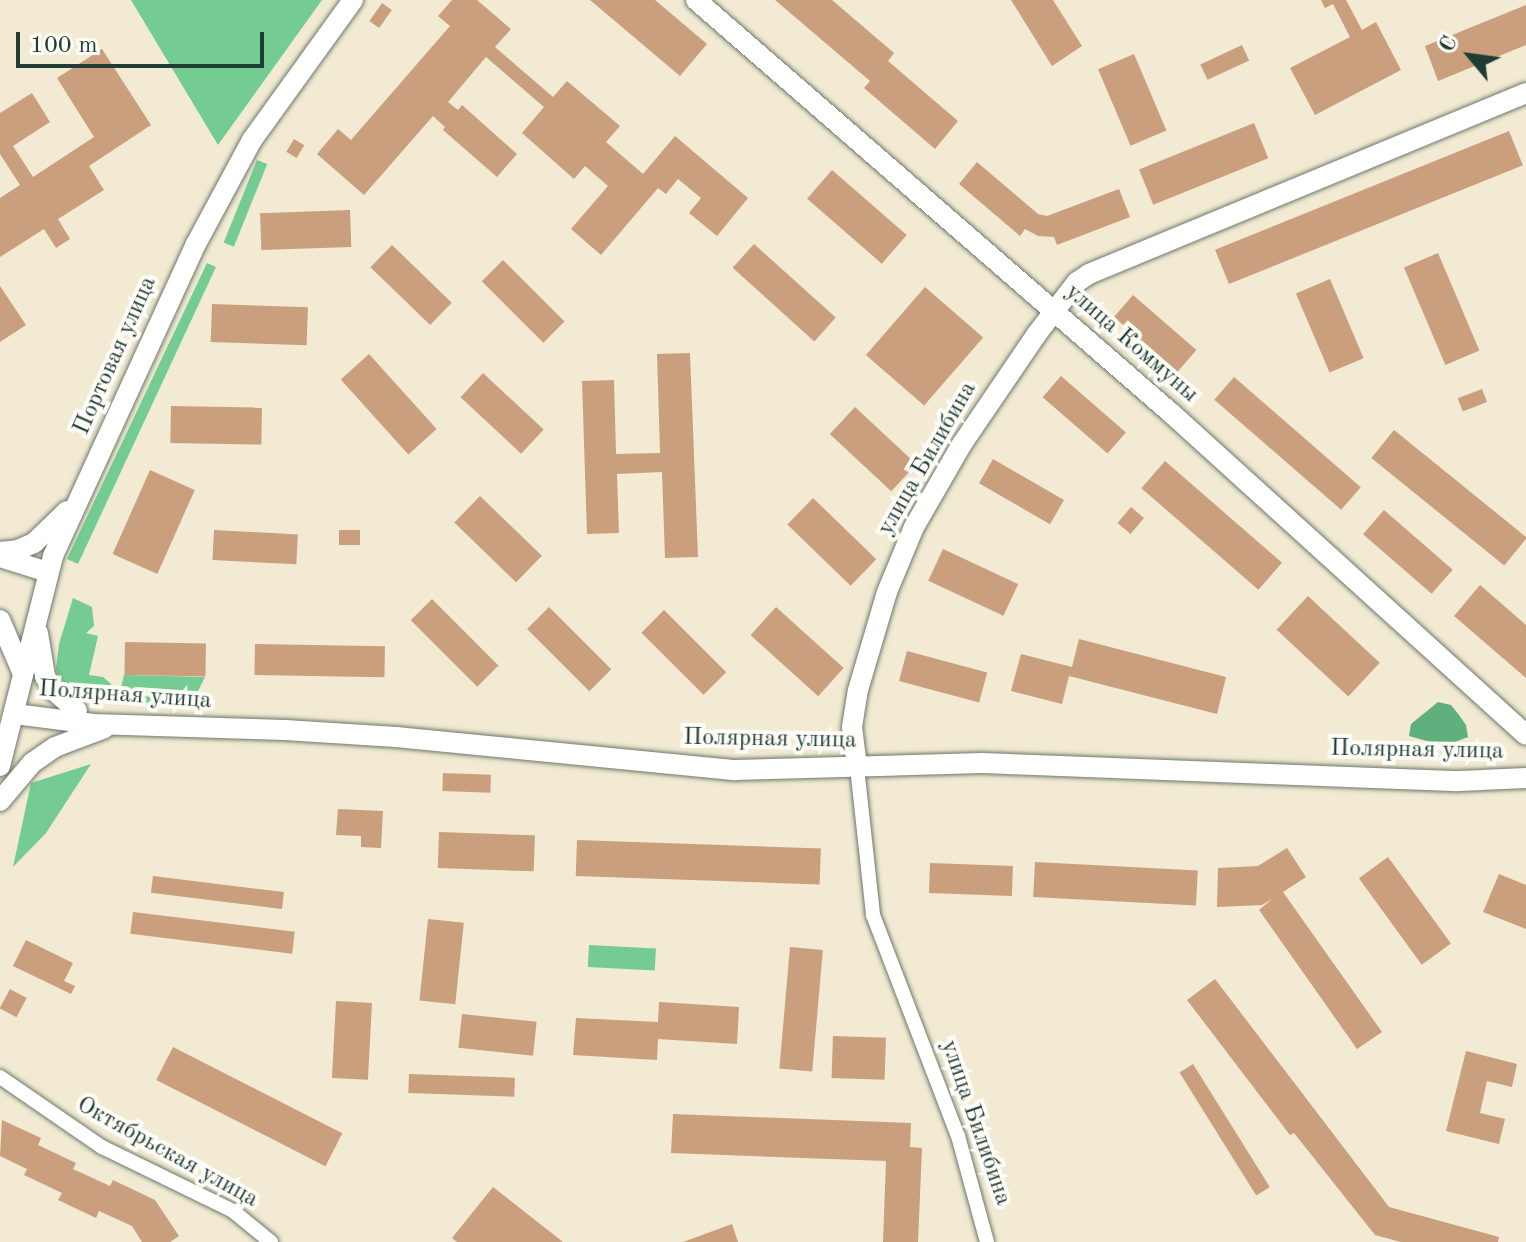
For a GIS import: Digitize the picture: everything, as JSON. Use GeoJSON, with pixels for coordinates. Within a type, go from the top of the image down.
{"type":"FeatureCollection","features":[{"type":"Feature","properties":{"kind":"main road","name":"Портовая улица"},"geometry":{"type":"LineString","coordinates":[[0,766],[48,572],[217,200],[252,140],[353,0]]}},
{"type":"Feature","properties":{"kind":"main road","name":"улица Коммуны"},"geometry":{"type":"LineString","coordinates":[[696,0],[1171,413],[1526,735]]}},
{"type":"Feature","properties":{"kind":"main road","name":"улица Билибина"},"geometry":{"type":"LineString","coordinates":[[857,767],[852,727],[858,690],[887,592],[914,527],[962,444],[1077,282],[1089,274],[1526,93]]}},
{"type":"Feature","properties":{"kind":"main road"},"geometry":{"type":"LineString","coordinates":[[0,554],[34,543],[59,521],[86,485]]}},
{"type":"Feature","properties":{"kind":"main road"},"geometry":{"type":"LineString","coordinates":[[0,554],[48,572]]}},
{"type":"Feature","properties":{"kind":"main road"},"geometry":{"type":"LineString","coordinates":[[36,615],[45,676],[52,689],[77,711]]}},
{"type":"Feature","properties":{"kind":"main road"},"geometry":{"type":"LineString","coordinates":[[0,620],[23,674],[77,711],[113,725]]}},
{"type":"Feature","properties":{"kind":"main road","name":"Полярная улица"},"geometry":{"type":"LineString","coordinates":[[15,714],[113,725],[396,737],[735,770],[982,763],[1459,781],[1526,778]]}},
{"type":"Feature","properties":{"kind":"main road"},"geometry":{"type":"LineString","coordinates":[[0,801],[32,763],[55,747],[113,725]]}},
{"type":"Feature","properties":{"kind":"street","name":"улица Билибина"},"geometry":{"type":"LineString","coordinates":[[857,767],[873,915],[958,1136],[987,1242]]}},
{"type":"Feature","properties":{"kind":"street","name":"Октябрьская улица"},"geometry":{"type":"LineString","coordinates":[[0,1077],[102,1147],[233,1211],[271,1242]]}},
{"type":"Feature","properties":{"kind":"green space"},"geometry":{"type":"Polygon","coordinates":[[[131,0],[322,0],[218,145],[131,0]]]}},
{"type":"Feature","properties":{"kind":"green space"},"geometry":{"type":"Polygon","coordinates":[[[257,160],[267,164],[234,247],[224,243],[257,160]]]}},
{"type":"Feature","properties":{"kind":"green space"},"geometry":{"type":"Polygon","coordinates":[[[207,263],[216,267],[78,564],[67,559],[207,263]]]}},
{"type":"Feature","properties":{"kind":"green space"},"geometry":{"type":"Polygon","coordinates":[[[73,598],[92,607],[94,626],[86,633],[98,636],[89,675],[103,677],[111,684],[106,701],[88,700],[59,679],[56,669],[59,644],[73,598]]]}},
{"type":"Feature","properties":{"kind":"green space"},"geometry":{"type":"Polygon","coordinates":[[[124,675],[205,677],[190,707],[118,701],[124,675]]]}},
{"type":"Feature","properties":{"kind":"green space"},"geometry":{"type":"Polygon","coordinates":[[[1438,702],[1451,705],[1466,725],[1468,737],[1445,746],[1409,736],[1411,724],[1438,702]]]}},
{"type":"Feature","properties":{"kind":"green space"},"geometry":{"type":"Polygon","coordinates":[[[91,764],[46,833],[13,867],[31,783],[91,764]]]}},
{"type":"Feature","properties":{"kind":"green space"},"geometry":{"type":"Polygon","coordinates":[[[589,945],[656,949],[655,970],[588,967],[589,945]]]}},
{"type":"Feature","properties":{"kind":"building"},"geometry":{"type":"Polygon","coordinates":[[[452,0],[477,0],[511,29],[495,47],[553,97],[567,81],[620,126],[606,142],[643,174],[675,136],[748,198],[717,236],[689,213],[701,198],[678,179],[666,194],[658,188],[601,255],[571,229],[608,186],[585,166],[574,179],[522,133],[544,107],[486,57],[448,102],[458,110],[462,105],[517,154],[497,177],[443,130],[445,127],[433,116],[364,195],[317,154],[338,129],[351,140],[450,26],[438,16],[452,0]]]}},
{"type":"Feature","properties":{"kind":"building"},"geometry":{"type":"Polygon","coordinates":[[[590,0],[655,0],[707,44],[680,76],[590,0]]]}},
{"type":"Feature","properties":{"kind":"building"},"geometry":{"type":"Polygon","coordinates":[[[775,0],[832,0],[894,53],[888,61],[958,121],[935,149],[864,88],[870,81],[775,0]]]}},
{"type":"Feature","properties":{"kind":"building"},"geometry":{"type":"Polygon","coordinates":[[[1011,0],[1053,0],[1082,46],[1052,66],[1011,0]]]}},
{"type":"Feature","properties":{"kind":"building"},"geometry":{"type":"Polygon","coordinates":[[[1321,0],[1346,0],[1362,30],[1376,22],[1401,70],[1315,115],[1290,68],[1350,37],[1333,4],[1325,8],[1321,0]]]}},
{"type":"Feature","properties":{"kind":"building"},"geometry":{"type":"Polygon","coordinates":[[[382,3],[392,10],[379,28],[369,21],[382,3]]]}},
{"type":"Feature","properties":{"kind":"building"},"geometry":{"type":"Polygon","coordinates":[[[1526,5],[1526,45],[1438,81],[1425,46],[1526,5]]]}},
{"type":"Feature","properties":{"kind":"building"},"geometry":{"type":"Polygon","coordinates":[[[1242,45],[1249,60],[1207,80],[1200,64],[1242,45]]]}},
{"type":"Feature","properties":{"kind":"building"},"geometry":{"type":"Polygon","coordinates":[[[102,49],[151,125],[89,166],[104,190],[58,219],[70,239],[56,248],[44,229],[0,257],[0,198],[20,185],[0,154],[0,113],[32,93],[50,122],[13,146],[33,177],[94,137],[57,78],[102,49]]]}},
{"type":"Feature","properties":{"kind":"building"},"geometry":{"type":"Polygon","coordinates":[[[1134,54],[1166,130],[1131,146],[1098,69],[1134,54]]]}},
{"type":"Feature","properties":{"kind":"building"},"geometry":{"type":"Polygon","coordinates":[[[1254,123],[1268,158],[1153,205],[1139,169],[1254,123]]]}},
{"type":"Feature","properties":{"kind":"building"},"geometry":{"type":"Polygon","coordinates":[[[1509,131],[1523,165],[1229,284],[1215,250],[1509,131]]]}},
{"type":"Feature","properties":{"kind":"building"},"geometry":{"type":"Polygon","coordinates":[[[294,139],[304,145],[297,158],[286,152],[294,139]]]}},
{"type":"Feature","properties":{"kind":"building"},"geometry":{"type":"Polygon","coordinates":[[[977,162],[1038,214],[1047,216],[1119,189],[1130,217],[1057,245],[1054,237],[1038,236],[1025,229],[1020,236],[959,184],[977,162]]]}},
{"type":"Feature","properties":{"kind":"building"},"geometry":{"type":"Polygon","coordinates":[[[832,170],[907,235],[882,264],[807,199],[832,170]]]}},
{"type":"Feature","properties":{"kind":"building"},"geometry":{"type":"Polygon","coordinates":[[[350,210],[351,247],[261,250],[260,213],[350,210]]]}},
{"type":"Feature","properties":{"kind":"building"},"geometry":{"type":"Polygon","coordinates":[[[754,244],[836,318],[814,341],[733,268],[754,244]]]}},
{"type":"Feature","properties":{"kind":"building"},"geometry":{"type":"Polygon","coordinates":[[[392,245],[452,303],[430,325],[370,267],[392,245]]]}},
{"type":"Feature","properties":{"kind":"building"},"geometry":{"type":"Polygon","coordinates":[[[1438,253],[1479,351],[1445,365],[1404,267],[1438,253]]]}},
{"type":"Feature","properties":{"kind":"building"},"geometry":{"type":"Polygon","coordinates":[[[503,260],[565,322],[543,343],[482,281],[503,260]]]}},
{"type":"Feature","properties":{"kind":"building"},"geometry":{"type":"Polygon","coordinates":[[[1330,279],[1364,358],[1330,373],[1296,293],[1330,279]]]}},
{"type":"Feature","properties":{"kind":"building"},"geometry":{"type":"Polygon","coordinates":[[[0,286],[26,325],[0,342],[0,286]]]}},
{"type":"Feature","properties":{"kind":"building"},"geometry":{"type":"Polygon","coordinates":[[[925,287],[983,338],[924,405],[866,355],[925,287]]]}},
{"type":"Feature","properties":{"kind":"building"},"geometry":{"type":"Polygon","coordinates":[[[1133,295],[1196,350],[1177,372],[1114,317],[1133,295]]]}},
{"type":"Feature","properties":{"kind":"building"},"geometry":{"type":"Polygon","coordinates":[[[212,304],[308,307],[307,345],[211,342],[212,304]]]}},
{"type":"Feature","properties":{"kind":"building"},"geometry":{"type":"Polygon","coordinates":[[[690,353],[698,557],[665,558],[662,472],[617,474],[619,533],[587,534],[582,381],[614,380],[616,454],[660,453],[657,354],[690,353]]]}},
{"type":"Feature","properties":{"kind":"building"},"geometry":{"type":"Polygon","coordinates":[[[369,354],[437,429],[408,454],[341,379],[369,354]]]}},
{"type":"Feature","properties":{"kind":"building"},"geometry":{"type":"Polygon","coordinates":[[[483,373],[544,430],[521,454],[460,397],[483,373]]]}},
{"type":"Feature","properties":{"kind":"building"},"geometry":{"type":"Polygon","coordinates":[[[1061,376],[1126,432],[1108,454],[1043,397],[1061,376]]]}},
{"type":"Feature","properties":{"kind":"building"},"geometry":{"type":"Polygon","coordinates":[[[1234,377],[1361,487],[1341,510],[1214,400],[1234,377]]]}},
{"type":"Feature","properties":{"kind":"building"},"geometry":{"type":"Polygon","coordinates":[[[1482,389],[1487,402],[1463,411],[1458,398],[1482,389]]]}},
{"type":"Feature","properties":{"kind":"building"},"geometry":{"type":"Polygon","coordinates":[[[171,406],[262,408],[261,445],[170,443],[171,406]]]}},
{"type":"Feature","properties":{"kind":"building"},"geometry":{"type":"Polygon","coordinates":[[[855,407],[916,464],[891,491],[830,434],[855,407]]]}},
{"type":"Feature","properties":{"kind":"building"},"geometry":{"type":"Polygon","coordinates":[[[1394,430],[1526,537],[1504,566],[1371,458],[1394,430]]]}},
{"type":"Feature","properties":{"kind":"building"},"geometry":{"type":"Polygon","coordinates":[[[993,459],[1064,500],[1050,524],[979,483],[993,459]]]}},
{"type":"Feature","properties":{"kind":"building"},"geometry":{"type":"Polygon","coordinates":[[[1165,461],[1282,563],[1258,590],[1141,488],[1165,461]]]}},
{"type":"Feature","properties":{"kind":"building"},"geometry":{"type":"Polygon","coordinates":[[[150,470],[195,490],[157,574],[113,554],[150,470]]]}},
{"type":"Feature","properties":{"kind":"building"},"geometry":{"type":"Polygon","coordinates":[[[480,496],[542,556],[516,582],[454,523],[480,496]]]}},
{"type":"Feature","properties":{"kind":"building"},"geometry":{"type":"Polygon","coordinates":[[[813,498],[876,559],[851,586],[787,525],[813,498]]]}},
{"type":"Feature","properties":{"kind":"building"},"geometry":{"type":"Polygon","coordinates":[[[1131,507],[1144,518],[1131,534],[1118,523],[1131,507]]]}},
{"type":"Feature","properties":{"kind":"building"},"geometry":{"type":"Polygon","coordinates":[[[1384,510],[1453,570],[1432,594],[1363,534],[1384,510]]]}},
{"type":"Feature","properties":{"kind":"building"},"geometry":{"type":"Polygon","coordinates":[[[214,530],[298,534],[296,564],[212,560],[214,530]]]}},
{"type":"Feature","properties":{"kind":"building"},"geometry":{"type":"Polygon","coordinates":[[[339,530],[360,530],[360,545],[339,545],[339,530]]]}},
{"type":"Feature","properties":{"kind":"building"},"geometry":{"type":"Polygon","coordinates":[[[943,549],[1018,584],[1003,616],[928,581],[943,549]]]}},
{"type":"Feature","properties":{"kind":"building"},"geometry":{"type":"Polygon","coordinates":[[[1480,585],[1526,625],[1526,678],[1454,616],[1480,585]]]}},
{"type":"Feature","properties":{"kind":"building"},"geometry":{"type":"Polygon","coordinates":[[[1308,596],[1380,663],[1348,696],[1277,630],[1308,596]]]}},
{"type":"Feature","properties":{"kind":"building"},"geometry":{"type":"Polygon","coordinates":[[[432,599],[498,665],[477,687],[411,620],[432,599]]]}},
{"type":"Feature","properties":{"kind":"building"},"geometry":{"type":"Polygon","coordinates":[[[549,607],[611,669],[589,691],[527,629],[549,607]]]}},
{"type":"Feature","properties":{"kind":"building"},"geometry":{"type":"Polygon","coordinates":[[[776,607],[844,668],[818,696],[751,635],[776,607]]]}},
{"type":"Feature","properties":{"kind":"building"},"geometry":{"type":"Polygon","coordinates":[[[664,610],[726,672],[704,695],[641,633],[664,610]]]}},
{"type":"Feature","properties":{"kind":"building"},"geometry":{"type":"Polygon","coordinates":[[[1079,639],[1226,677],[1217,714],[1069,676],[1062,704],[1011,691],[1021,654],[1072,667],[1079,639]]]}},
{"type":"Feature","properties":{"kind":"building"},"geometry":{"type":"Polygon","coordinates":[[[125,642],[206,643],[205,676],[124,675],[125,642]]]}},
{"type":"Feature","properties":{"kind":"building"},"geometry":{"type":"Polygon","coordinates":[[[255,644],[385,646],[384,677],[254,675],[255,644]]]}},
{"type":"Feature","properties":{"kind":"building"},"geometry":{"type":"Polygon","coordinates":[[[907,651],[987,672],[979,702],[899,681],[907,651]]]}},
{"type":"Feature","properties":{"kind":"building"},"geometry":{"type":"Polygon","coordinates":[[[443,773],[491,775],[490,793],[442,791],[443,773]]]}},
{"type":"Feature","properties":{"kind":"building"},"geometry":{"type":"Polygon","coordinates":[[[338,809],[383,811],[381,848],[361,847],[361,836],[336,835],[338,809]]]}},
{"type":"Feature","properties":{"kind":"building"},"geometry":{"type":"Polygon","coordinates":[[[439,832],[535,835],[534,871],[438,868],[439,832]]]}},
{"type":"Feature","properties":{"kind":"building"},"geometry":{"type":"Polygon","coordinates":[[[577,840],[821,849],[820,884],[576,876],[577,840]]]}},
{"type":"Feature","properties":{"kind":"building"},"geometry":{"type":"Polygon","coordinates":[[[1287,848],[1306,877],[1283,892],[1382,1032],[1357,1049],[1259,910],[1272,899],[1262,905],[1217,907],[1218,868],[1258,866],[1287,848]]]}},
{"type":"Feature","properties":{"kind":"building"},"geometry":{"type":"Polygon","coordinates":[[[1388,857],[1451,944],[1422,965],[1359,878],[1388,857]]]}},
{"type":"Feature","properties":{"kind":"building"},"geometry":{"type":"Polygon","coordinates":[[[1035,862],[1198,871],[1196,905],[1033,897],[1035,862]]]}},
{"type":"Feature","properties":{"kind":"building"},"geometry":{"type":"Polygon","coordinates":[[[930,863],[1013,866],[1012,896],[929,893],[930,863]]]}},
{"type":"Feature","properties":{"kind":"building"},"geometry":{"type":"Polygon","coordinates":[[[1499,874],[1526,885],[1526,929],[1483,912],[1499,874]]]}},
{"type":"Feature","properties":{"kind":"building"},"geometry":{"type":"Polygon","coordinates":[[[153,876],[284,892],[282,909],[151,893],[153,876]]]}},
{"type":"Feature","properties":{"kind":"building"},"geometry":{"type":"Polygon","coordinates":[[[133,912],[295,932],[292,954],[130,934],[133,912]]]}},
{"type":"Feature","properties":{"kind":"building"},"geometry":{"type":"Polygon","coordinates":[[[428,919],[464,923],[455,1004],[419,1001],[428,919]]]}},
{"type":"Feature","properties":{"kind":"building"},"geometry":{"type":"Polygon","coordinates":[[[26,940],[73,963],[64,981],[75,986],[71,994],[13,966],[26,940]]]}},
{"type":"Feature","properties":{"kind":"building"},"geometry":{"type":"Polygon","coordinates":[[[790,947],[823,950],[812,1071],[779,1069],[790,947]]]}},
{"type":"Feature","properties":{"kind":"building"},"geometry":{"type":"Polygon","coordinates":[[[1215,979],[1389,1207],[1499,1237],[1498,1242],[1401,1242],[1375,1235],[1294,1133],[1290,1135],[1187,1000],[1215,979]]]}},
{"type":"Feature","properties":{"kind":"building"},"geometry":{"type":"Polygon","coordinates":[[[10,989],[27,998],[16,1017],[0,1009],[10,989]]]}},
{"type":"Feature","properties":{"kind":"building"},"geometry":{"type":"Polygon","coordinates":[[[336,1001],[372,1003],[368,1080],[332,1078],[336,1001]]]}},
{"type":"Feature","properties":{"kind":"building"},"geometry":{"type":"Polygon","coordinates":[[[659,1002],[739,1007],[737,1044],[658,1039],[657,1060],[573,1055],[576,1018],[658,1022],[659,1002]]]}},
{"type":"Feature","properties":{"kind":"building"},"geometry":{"type":"Polygon","coordinates":[[[462,1014],[537,1022],[533,1056],[458,1048],[462,1014]]]}},
{"type":"Feature","properties":{"kind":"building"},"geometry":{"type":"Polygon","coordinates":[[[833,1036],[886,1038],[885,1080],[832,1078],[833,1036]]]}},
{"type":"Feature","properties":{"kind":"building"},"geometry":{"type":"Polygon","coordinates":[[[173,1047],[342,1133],[325,1166],[156,1080],[173,1047]]]}},
{"type":"Feature","properties":{"kind":"building"},"geometry":{"type":"Polygon","coordinates":[[[1466,1051],[1517,1064],[1512,1087],[1487,1081],[1480,1113],[1505,1119],[1499,1144],[1446,1131],[1466,1051]]]}},
{"type":"Feature","properties":{"kind":"building"},"geometry":{"type":"Polygon","coordinates":[[[1193,1064],[1270,1187],[1256,1195],[1179,1072],[1193,1064]]]}},
{"type":"Feature","properties":{"kind":"building"},"geometry":{"type":"Polygon","coordinates":[[[409,1074],[515,1078],[514,1097],[408,1093],[409,1074]]]}},
{"type":"Feature","properties":{"kind":"building"},"geometry":{"type":"Polygon","coordinates":[[[673,1114],[911,1123],[910,1147],[922,1148],[918,1242],[883,1242],[886,1161],[671,1153],[673,1114]]]}},
{"type":"Feature","properties":{"kind":"building"},"geometry":{"type":"Polygon","coordinates":[[[2,1120],[41,1138],[38,1145],[76,1163],[73,1169],[110,1186],[113,1180],[155,1200],[179,1236],[170,1242],[142,1242],[132,1226],[99,1211],[96,1218],[58,1200],[62,1193],[24,1175],[27,1169],[0,1156],[2,1120]]]}},
{"type":"Feature","properties":{"kind":"building"},"geometry":{"type":"Polygon","coordinates":[[[493,1187],[563,1242],[457,1242],[452,1238],[493,1187]]]}},
{"type":"Feature","properties":{"kind":"building"},"geometry":{"type":"Polygon","coordinates":[[[732,1224],[738,1242],[683,1242],[732,1224]]]}}]}
